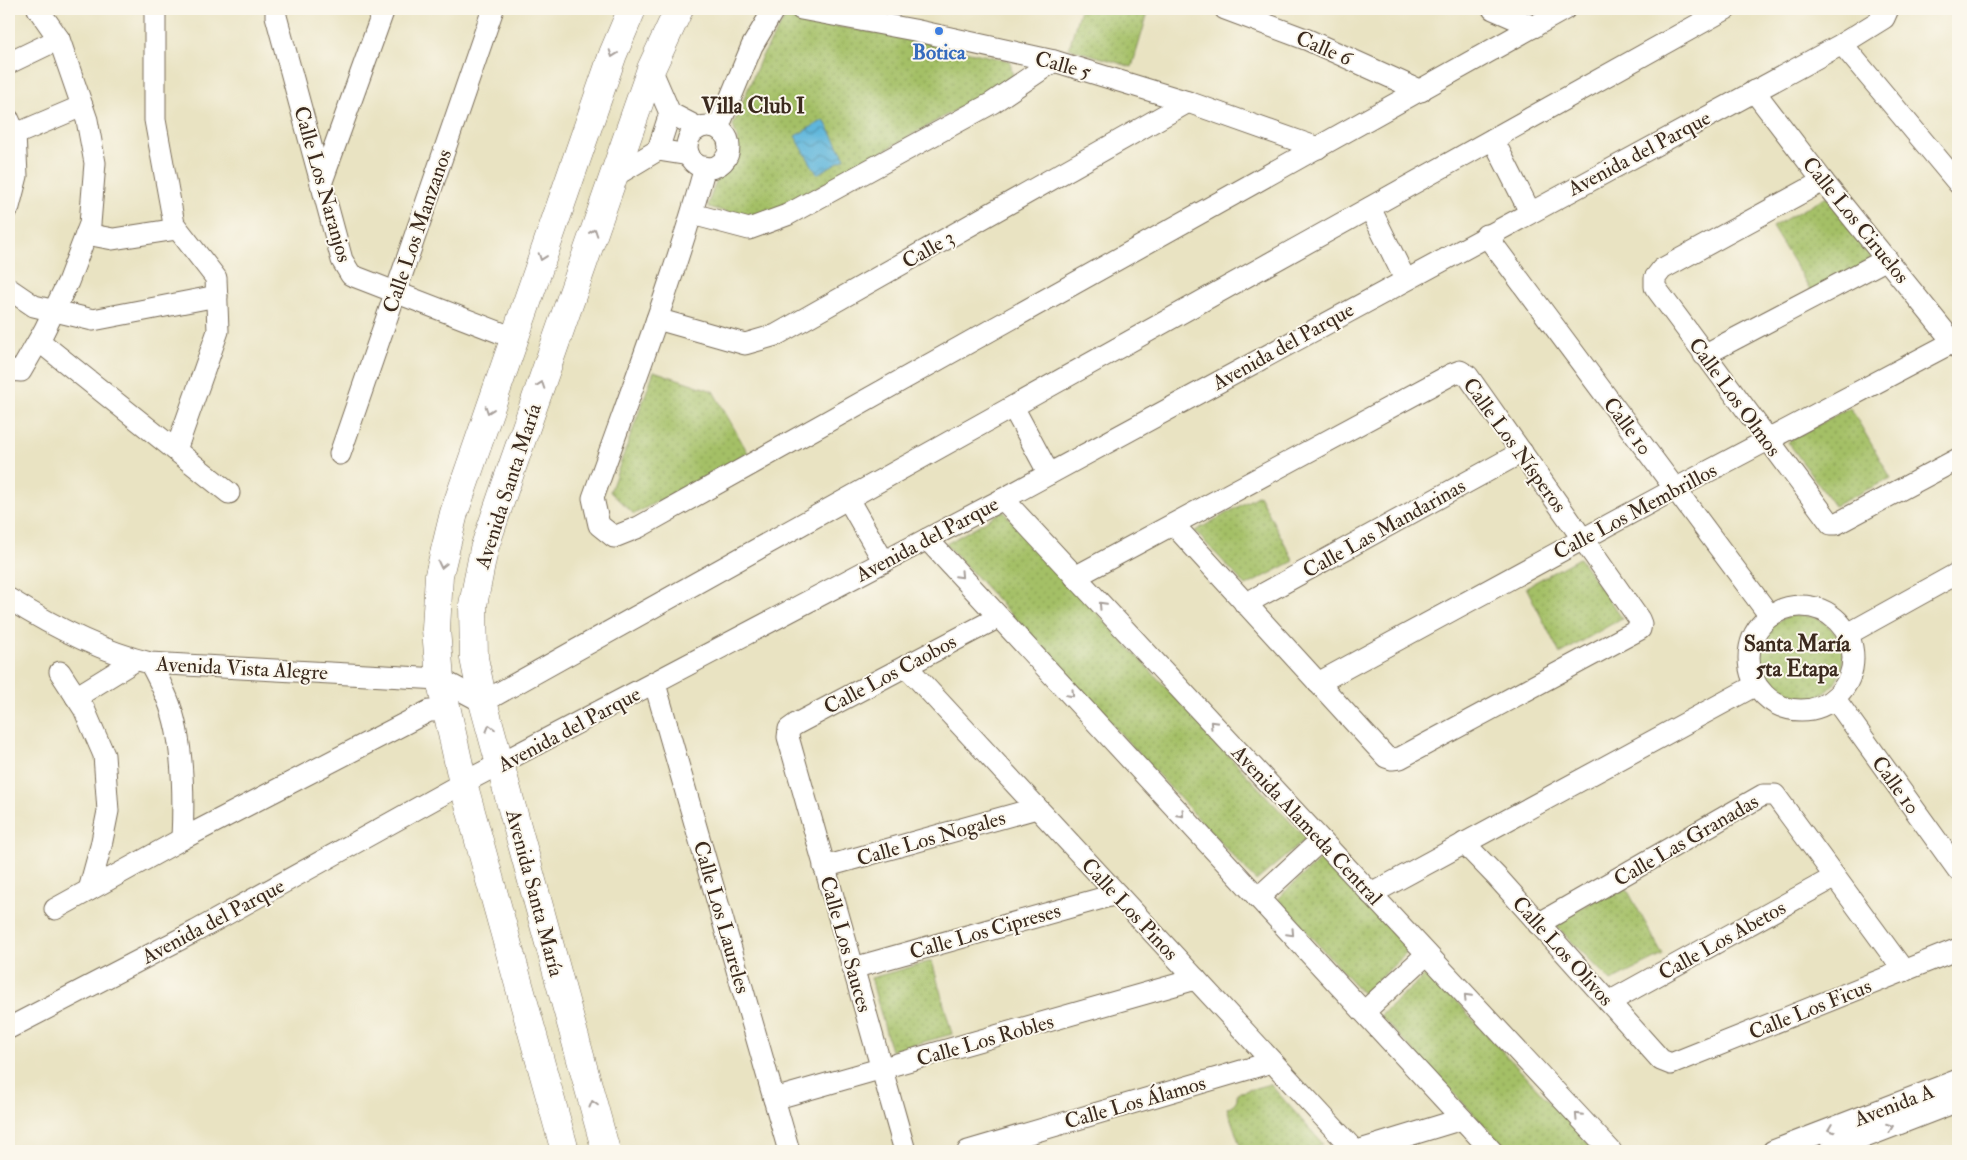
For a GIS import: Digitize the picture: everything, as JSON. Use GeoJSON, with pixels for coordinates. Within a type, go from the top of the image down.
{"type":"FeatureCollection","features":[{"type":"Feature","properties":{"kind":"main road","name":"Avenida Santa María"},"geometry":{"type":"LineString","coordinates":[[566,1151],[463,784],[440,679],[436,629],[439,575],[454,513],[615,47],[632,9]]}},
{"type":"Feature","properties":{"kind":"main road","name":"Avenida Santa María"},"geometry":{"type":"LineString","coordinates":[[606,1151],[483,702],[474,658],[473,605],[484,549],[558,334],[651,69],[679,9]]}},
{"type":"Feature","properties":{"kind":"main road"},"geometry":{"type":"LineString","coordinates":[[517,330],[558,334]]}},
{"type":"Feature","properties":{"kind":"street"},"geometry":{"type":"LineString","coordinates":[[9,370],[21,371],[39,341],[68,282],[90,224],[95,163],[87,120],[59,39],[38,9]]}},
{"type":"Feature","properties":{"kind":"street"},"geometry":{"type":"LineString","coordinates":[[155,9],[156,120],[174,224],[216,278],[217,296],[218,331],[176,450]]}},
{"type":"Feature","properties":{"kind":"street","name":"Calle Los Naranjos"},"geometry":{"type":"LineString","coordinates":[[276,9],[276,16],[342,260],[351,275],[396,292],[517,330]]}},
{"type":"Feature","properties":{"kind":"street"},"geometry":{"type":"LineString","coordinates":[[321,184],[384,9]]}},
{"type":"Feature","properties":{"kind":"street","name":"Calle Los Manzanos"},"geometry":{"type":"LineString","coordinates":[[340,454],[493,9]]}},
{"type":"Feature","properties":{"kind":"street"},"geometry":{"type":"LineString","coordinates":[[774,9],[708,128],[694,132],[688,142],[697,161],[692,214],[657,319],[593,498],[599,525],[614,537],[648,522],[1566,9]]}},
{"type":"Feature","properties":{"kind":"street","name":"Calle 5"},"geometry":{"type":"LineString","coordinates":[[801,9],[914,30],[1054,61],[1188,102],[1318,148]]}},
{"type":"Feature","properties":{"kind":"street","name":"Calle 6"},"geometry":{"type":"LineString","coordinates":[[1225,9],[1308,40],[1421,91]]}},
{"type":"Feature","properties":{"kind":"street"},"geometry":{"type":"LineString","coordinates":[[1493,9],[1534,27]]}},
{"type":"Feature","properties":{"kind":"street"},"geometry":{"type":"LineString","coordinates":[[483,702],[1726,9]]}},
{"type":"Feature","properties":{"kind":"street","name":"Avenida del Parque"},"geometry":{"type":"LineString","coordinates":[[9,1028],[196,931],[463,784],[1003,499],[1486,235],[1842,44],[1884,18],[1888,9]]}},
{"type":"Feature","properties":{"kind":"street"},"geometry":{"type":"LineString","coordinates":[[9,63],[59,39]]}},
{"type":"Feature","properties":{"kind":"street"},"geometry":{"type":"LineString","coordinates":[[1842,44],[1958,183]]}},
{"type":"Feature","properties":{"kind":"street"},"geometry":{"type":"LineString","coordinates":[[692,214],[749,229],[787,215],[992,102],[1054,61]]}},
{"type":"Feature","properties":{"kind":"street"},"geometry":{"type":"LineString","coordinates":[[613,178],[658,150],[670,113],[651,69]]}},
{"type":"Feature","properties":{"kind":"street","name":"Calle Los Ciruelos"},"geometry":{"type":"LineString","coordinates":[[1754,91],[1823,181],[1956,345]]}},
{"type":"Feature","properties":{"kind":"street","name":"Calle 3"},"geometry":{"type":"LineString","coordinates":[[657,319],[745,344],[776,335],[1188,102]]}},
{"type":"Feature","properties":{"kind":"street"},"geometry":{"type":"LineString","coordinates":[[9,207],[17,176],[11,130],[82,106]]}},
{"type":"Feature","properties":{"kind":"street"},"geometry":{"type":"LineString","coordinates":[[658,150],[718,165],[723,162],[729,150],[727,138],[708,128],[670,113]]}},
{"type":"Feature","properties":{"kind":"street"},"geometry":{"type":"LineString","coordinates":[[1493,139],[1530,212]]}},
{"type":"Feature","properties":{"kind":"street","name":"Calle Los Olmos"},"geometry":{"type":"LineString","coordinates":[[1823,181],[1662,270],[1655,278],[1655,287],[1828,522],[1833,525],[1958,459]]}},
{"type":"Feature","properties":{"kind":"street"},"geometry":{"type":"LineString","coordinates":[[1370,208],[1405,279]]}},
{"type":"Feature","properties":{"kind":"street"},"geometry":{"type":"LineString","coordinates":[[86,234],[113,239],[178,229]]}},
{"type":"Feature","properties":{"kind":"street","name":"Calle 10"},"geometry":{"type":"LineString","coordinates":[[1486,235],[1770,616]]}},
{"type":"Feature","properties":{"kind":"street"},"geometry":{"type":"LineString","coordinates":[[1704,355],[1887,259]]}},
{"type":"Feature","properties":{"kind":"street"},"geometry":{"type":"LineString","coordinates":[[9,289],[34,306],[93,320],[217,296]]}},
{"type":"Feature","properties":{"kind":"street"},"geometry":{"type":"LineString","coordinates":[[39,341],[229,493]]}},
{"type":"Feature","properties":{"kind":"street","name":"Calle Los Membrillos"},"geometry":{"type":"LineString","coordinates":[[1318,683],[1767,440],[1956,345]]}},
{"type":"Feature","properties":{"kind":"street","name":"Calle Los Nísperos"},"geometry":{"type":"LineString","coordinates":[[1076,577],[1460,371],[1468,376],[1584,539],[1639,619],[1640,629],[1400,758],[1392,760],[1386,757],[1318,683]]}},
{"type":"Feature","properties":{"kind":"street"},"geometry":{"type":"LineString","coordinates":[[1013,407],[1049,474]]}},
{"type":"Feature","properties":{"kind":"street","name":"Calle Las Mandarinas"},"geometry":{"type":"LineString","coordinates":[[1246,604],[1522,452]]}},
{"type":"Feature","properties":{"kind":"street"},"geometry":{"type":"LineString","coordinates":[[848,499],[884,562]]}},
{"type":"Feature","properties":{"kind":"street","name":"Avenida Alameda Central"},"geometry":{"type":"LineString","coordinates":[[1003,499],[1611,1151]]}},
{"type":"Feature","properties":{"kind":"street"},"geometry":{"type":"LineString","coordinates":[[1173,524],[1318,683]]}},
{"type":"Feature","properties":{"kind":"street"},"geometry":{"type":"LineString","coordinates":[[928,539],[1492,1151]]}},
{"type":"Feature","properties":{"kind":"street"},"geometry":{"type":"LineString","coordinates":[[1848,634],[1958,573]]}},
{"type":"Feature","properties":{"kind":"street","name":"Avenida Vista Alegre"},"geometry":{"type":"LineString","coordinates":[[9,599],[28,611],[72,633],[122,656],[143,661],[440,679],[483,702]]}},
{"type":"Feature","properties":{"kind":"street"},"geometry":{"type":"LineString","coordinates":[[1804,606],[1821,610],[1837,620],[1848,634],[1853,651],[1852,669],[1846,685],[1834,699],[1819,708],[1801,711],[1783,707],[1768,698],[1756,685],[1750,670],[1748,655],[1752,640],[1759,626],[1770,616],[1786,608],[1804,606]]}},
{"type":"Feature","properties":{"kind":"street","name":"Calle Los Caobos"},"geometry":{"type":"LineString","coordinates":[[788,737],[789,729],[796,724],[999,617]]}},
{"type":"Feature","properties":{"kind":"street"},"geometry":{"type":"LineString","coordinates":[[76,697],[143,661],[168,699],[178,740],[184,808],[182,840]]}},
{"type":"Feature","properties":{"kind":"street","name":"Calle Los Pinos"},"geometry":{"type":"LineString","coordinates":[[906,666],[1356,1151]]}},
{"type":"Feature","properties":{"kind":"street"},"geometry":{"type":"LineString","coordinates":[[60,672],[84,709],[104,755],[108,811],[102,846],[89,890]]}},
{"type":"Feature","properties":{"kind":"street","name":"Calle Los Laureles"},"geometry":{"type":"LineString","coordinates":[[655,684],[789,1151]]}},
{"type":"Feature","properties":{"kind":"street"},"geometry":{"type":"LineString","coordinates":[[1371,894],[1756,685]]}},
{"type":"Feature","properties":{"kind":"street","name":"Calle 10"},"geometry":{"type":"LineString","coordinates":[[1834,699],[1958,870]]}},
{"type":"Feature","properties":{"kind":"street"},"geometry":{"type":"LineString","coordinates":[[55,909],[182,840],[429,711],[447,711]]}},
{"type":"Feature","properties":{"kind":"street","name":"Calle Los Sauces"},"geometry":{"type":"LineString","coordinates":[[788,737],[906,1151]]}},
{"type":"Feature","properties":{"kind":"street","name":"Calle Las Granadas"},"geometry":{"type":"LineString","coordinates":[[1538,924],[1768,794],[1775,795],[1904,972]]}},
{"type":"Feature","properties":{"kind":"street","name":"Calle Los Nogales"},"geometry":{"type":"LineString","coordinates":[[824,867],[1037,808]]}},
{"type":"Feature","properties":{"kind":"street"},"geometry":{"type":"LineString","coordinates":[[1258,898],[1322,840]]}},
{"type":"Feature","properties":{"kind":"street","name":"Calle Los Olivos"},"geometry":{"type":"LineString","coordinates":[[1464,844],[1497,877],[1661,1060]]}},
{"type":"Feature","properties":{"kind":"street","name":"Calle Los Abetos"},"geometry":{"type":"LineString","coordinates":[[1609,1002],[1835,877]]}},
{"type":"Feature","properties":{"kind":"street","name":"Calle Los Cipreses"},"geometry":{"type":"LineString","coordinates":[[853,968],[1117,894]]}},
{"type":"Feature","properties":{"kind":"street","name":"Calle Los Ficus"},"geometry":{"type":"LineString","coordinates":[[1661,1060],[1671,1064],[1958,949]]}},
{"type":"Feature","properties":{"kind":"street"},"geometry":{"type":"LineString","coordinates":[[1364,1012],[1427,954]]}},
{"type":"Feature","properties":{"kind":"street","name":"Calle Los Robles"},"geometry":{"type":"LineString","coordinates":[[774,1099],[1196,979]]}},
{"type":"Feature","properties":{"kind":"street","name":"Calle Los Álamos"},"geometry":{"type":"LineString","coordinates":[[968,1151],[1272,1062]]}},
{"type":"Feature","properties":{"kind":"street","name":"Avenida A"},"geometry":{"type":"LineString","coordinates":[[1774,1151],[1958,1080]]}},
{"type":"Feature","properties":{"kind":"street","name":"Avenida A"},"geometry":{"type":"LineString","coordinates":[[1829,1151],[1958,1101]]}},
{"type":"Feature","properties":{"kind":"street"},"geometry":{"type":"LineString","coordinates":[[1356,1151],[1462,1118]]}},
{"type":"Feature","properties":{"kind":"green space"},"geometry":{"type":"Polygon","coordinates":[[[1080,9],[1149,9],[1132,67],[1069,48],[1080,9]]]}},
{"type":"Feature","properties":{"kind":"green space"},"geometry":{"type":"Polygon","coordinates":[[[785,18],[902,37],[1010,61],[1013,77],[760,219],[754,220],[709,207],[708,204],[717,178],[730,169],[739,157],[738,141],[733,125],[761,58],[785,18]]]}},
{"type":"Feature","properties":{"kind":"green space"},"geometry":{"type":"Polygon","coordinates":[[[1827,196],[1882,259],[1813,294],[1772,227],[1827,196]]]}},
{"type":"Feature","properties":{"kind":"green space"},"geometry":{"type":"Polygon","coordinates":[[[654,371],[713,391],[748,453],[634,514],[610,492],[654,371]]]}},
{"type":"Feature","properties":{"kind":"green space"},"geometry":{"type":"Polygon","coordinates":[[[1850,407],[1891,478],[1834,506],[1788,442],[1850,407]]]}},
{"type":"Feature","properties":{"kind":"green space"},"geometry":{"type":"Polygon","coordinates":[[[1259,495],[1294,561],[1246,586],[1195,531],[1259,495]]]}},
{"type":"Feature","properties":{"kind":"green space"},"geometry":{"type":"Polygon","coordinates":[[[1003,511],[1306,839],[1256,881],[946,544],[1003,511]]]}},
{"type":"Feature","properties":{"kind":"green space"},"geometry":{"type":"Polygon","coordinates":[[[1579,558],[1622,618],[1560,654],[1526,587],[1579,558]]]}},
{"type":"Feature","properties":{"kind":"green space"},"geometry":{"type":"Polygon","coordinates":[[[1800,615],[1816,619],[1830,628],[1839,642],[1843,658],[1839,674],[1830,688],[1816,697],[1800,701],[1784,697],[1770,688],[1761,674],[1757,658],[1761,642],[1770,628],[1784,619],[1800,615]]]}},
{"type":"Feature","properties":{"kind":"green space"},"geometry":{"type":"Polygon","coordinates":[[[1323,857],[1409,951],[1363,994],[1277,899],[1323,857]]]}},
{"type":"Feature","properties":{"kind":"green space"},"geometry":{"type":"Polygon","coordinates":[[[1624,884],[1663,955],[1611,981],[1554,924],[1624,884]]]}},
{"type":"Feature","properties":{"kind":"green space"},"geometry":{"type":"Polygon","coordinates":[[[932,961],[952,1034],[891,1051],[871,978],[932,961]]]}},
{"type":"Feature","properties":{"kind":"green space"},"geometry":{"type":"Polygon","coordinates":[[[1429,972],[1595,1151],[1509,1151],[1380,1016],[1429,972]]]}},
{"type":"Feature","properties":{"kind":"green space"},"geometry":{"type":"Polygon","coordinates":[[[1270,1084],[1323,1144],[1302,1151],[1242,1151],[1227,1108],[1237,1099],[1237,1093],[1270,1084]]]}},
{"type":"Feature","properties":{"kind":"water"},"geometry":{"type":"Polygon","coordinates":[[[824,120],[845,158],[817,174],[795,136],[824,120]]]}},
{"type":"Feature","properties":{"kind":"place","name":"Botica"},"geometry":{"type":"Point","coordinates":[939,31]}},
{"type":"Feature","properties":{"kind":"district","name":"Villa Club I"},"geometry":{"type":"Point","coordinates":[753,105]}},
{"type":"Feature","properties":{"kind":"district","name":"Santa María 5ta Etapa"},"geometry":{"type":"Point","coordinates":[1797,656]}}]}
